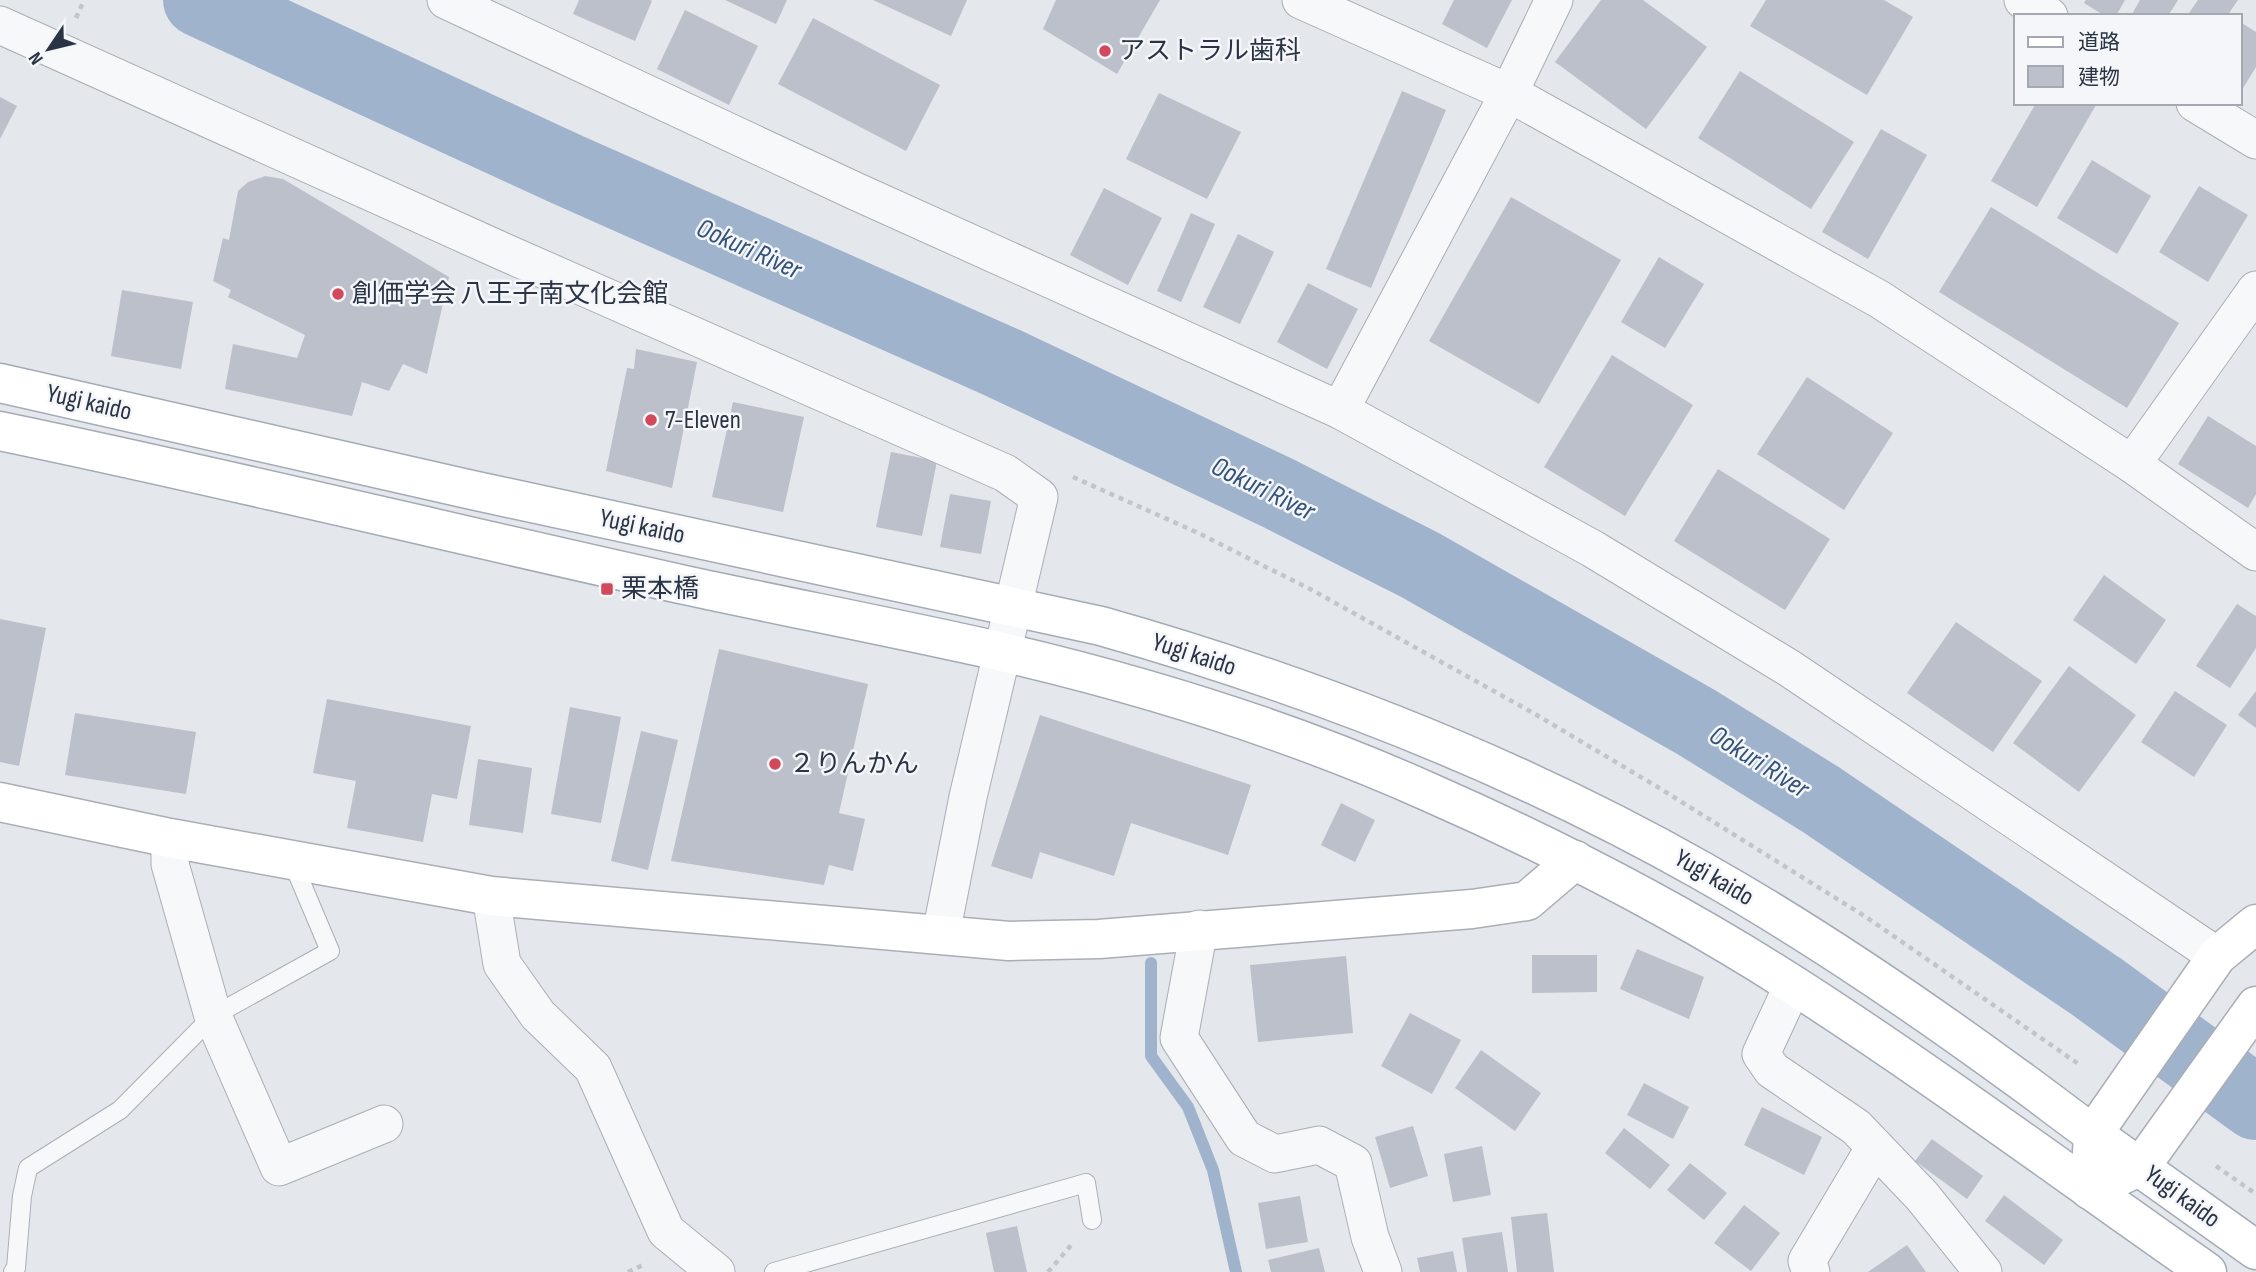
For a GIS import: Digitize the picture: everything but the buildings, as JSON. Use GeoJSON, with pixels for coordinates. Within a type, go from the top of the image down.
{"type":"FeatureCollection","features":[{"type":"Feature","properties":{"kind":"main road","name":"Yugi kaido"},"geometry":{"type":"LineString","coordinates":[[0,383],[1138,636],[1345,705],[1510,772],[1587,809],[1702,871],[1842,955],[2256,1250]]}},
{"type":"Feature","properties":{"kind":"main road","name":"Yugi kaido"},"geometry":{"type":"LineString","coordinates":[[0,431],[113,454],[682,584],[1002,652],[1193,704],[1312,745],[1425,790],[1575,860],[1689,922],[1793,985],[2207,1272]]}},
{"type":"Feature","properties":{"kind":"main road"},"geometry":{"type":"LineString","coordinates":[[0,802],[170,838],[491,896],[1009,941],[1099,939],[1472,909],[1527,901],[1575,860]]}},
{"type":"Feature","properties":{"kind":"main road"},"geometry":{"type":"LineString","coordinates":[[2250,1014],[2140,1166],[2090,1189],[2093,1134],[2217,956],[2256,924]]}},
{"type":"Feature","properties":{"kind":"street"},"geometry":{"type":"LineString","coordinates":[[446,0],[868,197],[1340,410],[1593,549],[1789,668],[2217,956]]}},
{"type":"Feature","properties":{"kind":"street"},"geometry":{"type":"LineString","coordinates":[[1301,0],[1509,93],[1878,299],[2132,464],[2256,552]]}},
{"type":"Feature","properties":{"kind":"street"},"geometry":{"type":"LineString","coordinates":[[1340,410],[1509,93],[1554,0]]}},
{"type":"Feature","properties":{"kind":"street"},"geometry":{"type":"LineString","coordinates":[[2023,0],[2046,14]]}},
{"type":"Feature","properties":{"kind":"street"},"geometry":{"type":"LineString","coordinates":[[0,25],[504,252],[1005,473],[1039,497],[968,797],[941,934]]}},
{"type":"Feature","properties":{"kind":"street"},"geometry":{"type":"LineString","coordinates":[[2198,105],[2256,140]]}},
{"type":"Feature","properties":{"kind":"street"},"geometry":{"type":"LineString","coordinates":[[2132,464],[2256,290]]}},
{"type":"Feature","properties":{"kind":"street"},"geometry":{"type":"LineString","coordinates":[[170,838],[170,864],[213,1017],[279,1167],[384,1124]]}},
{"type":"Feature","properties":{"kind":"street"},"geometry":{"type":"LineString","coordinates":[[491,896],[502,964],[538,1015],[593,1068],[666,1231],[716,1272]]}},
{"type":"Feature","properties":{"kind":"street"},"geometry":{"type":"LineString","coordinates":[[1199,929],[1179,1038],[1244,1138],[1275,1154],[1318,1146],[1353,1163],[1370,1237],[1383,1272]]}},
{"type":"Feature","properties":{"kind":"street"},"geometry":{"type":"LineString","coordinates":[[1793,985],[1761,1054],[1772,1070],[1856,1127],[1922,1196],[1983,1272]]}},
{"type":"Feature","properties":{"kind":"street"},"geometry":{"type":"LineString","coordinates":[[1811,1272],[1807,1261],[1875,1147]]}},
{"type":"Feature","properties":{"kind":"lane"},"geometry":{"type":"LineString","coordinates":[[13,1272],[16,1268],[22,1196],[28,1168],[120,1110],[213,1017],[330,951],[292,861]]}},
{"type":"Feature","properties":{"kind":"lane"},"geometry":{"type":"LineString","coordinates":[[774,1272],[1086,1183],[1092,1220]]}},
{"type":"Feature","properties":{"kind":"path"},"geometry":{"type":"LineString","coordinates":[[77,15],[84,0]]}},
{"type":"Feature","properties":{"kind":"path"},"geometry":{"type":"LineString","coordinates":[[1067,474],[1312,590],[1535,714],[1866,917],[2080,1065]]}},
{"type":"Feature","properties":{"kind":"path"},"geometry":{"type":"LineString","coordinates":[[2216,1166],[2256,1194]]}},
{"type":"Feature","properties":{"kind":"path"},"geometry":{"type":"LineString","coordinates":[[1048,1272],[1092,1220]]}},
{"type":"Feature","properties":{"kind":"waterway","name":"Ookuri River"},"geometry":{"type":"LineString","coordinates":[[200,0],[566,169],[1003,363],[1278,493],[1420,565],[1696,722],[1820,799],[2097,987],[2256,1103]]}},
{"type":"Feature","properties":{"kind":"waterway"},"geometry":{"type":"LineString","coordinates":[[1151,963],[1151,1056],[1188,1107],[1213,1170],[1236,1272]]}},
{"type":"Feature","properties":{"kind":"place","name":"アストラル歯科"},"geometry":{"type":"Point","coordinates":[1105,51]}},
{"type":"Feature","properties":{"kind":"place","name":"創価学会 八王子南文化会館"},"geometry":{"type":"Point","coordinates":[338,294]}},
{"type":"Feature","properties":{"kind":"place","name":"7-Eleven"},"geometry":{"type":"Point","coordinates":[651,420]}},
{"type":"Feature","properties":{"kind":"place","name":"栗本橋"},"geometry":{"type":"Point","coordinates":[607,589]}},
{"type":"Feature","properties":{"kind":"place","name":"２りんかん"},"geometry":{"type":"Point","coordinates":[775,764]}}]}
